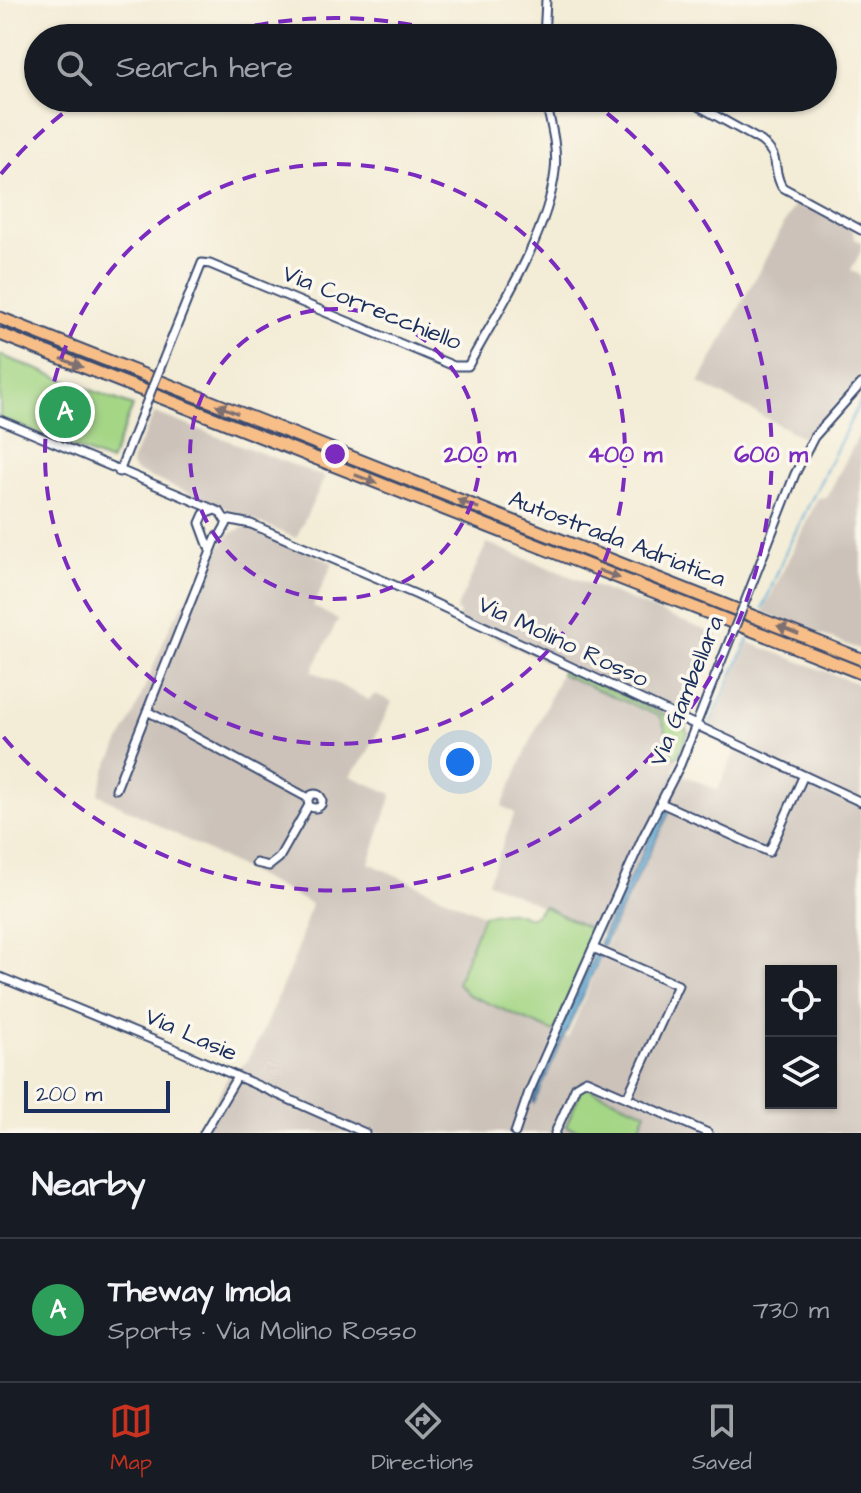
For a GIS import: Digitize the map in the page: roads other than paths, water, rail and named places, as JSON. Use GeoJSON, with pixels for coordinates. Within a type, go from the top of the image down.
{"type":"FeatureCollection","features":[{"type":"Feature","properties":{"kind":"highway","name":"Autostrada Adriatica"},"geometry":{"type":"LineString","coordinates":[[0,318],[861,659]]}},
{"type":"Feature","properties":{"kind":"highway","name":"Autostrada Adriatica"},"geometry":{"type":"LineString","coordinates":[[0,334],[861,673]]}},
{"type":"Feature","properties":{"kind":"street"},"geometry":{"type":"LineString","coordinates":[[545,24],[546,0]]}},
{"type":"Feature","properties":{"kind":"street","name":"Via Correcchiello"},"geometry":{"type":"LineString","coordinates":[[119,472],[202,263],[454,366],[468,366],[514,283],[547,206],[556,169],[548,112]]}},
{"type":"Feature","properties":{"kind":"street"},"geometry":{"type":"LineString","coordinates":[[709,112],[771,149],[782,187],[861,230]]}},
{"type":"Feature","properties":{"kind":"street","name":"Via Gambellara"},"geometry":{"type":"LineString","coordinates":[[515,1133],[529,1092],[593,948],[696,726],[795,474],[814,437],[861,384]]}},
{"type":"Feature","properties":{"kind":"street"},"geometry":{"type":"LineString","coordinates":[[0,420],[216,510],[226,519],[226,527],[211,553],[116,789]]}},
{"type":"Feature","properties":{"kind":"street"},"geometry":{"type":"LineString","coordinates":[[198,503],[201,527],[211,553]]}},
{"type":"Feature","properties":{"kind":"street"},"geometry":{"type":"LineString","coordinates":[[201,518],[207,512],[216,510]]}},
{"type":"Feature","properties":{"kind":"street","name":"Via Molino Rosso"},"geometry":{"type":"LineString","coordinates":[[226,519],[246,523],[417,595],[861,802]]}},
{"type":"Feature","properties":{"kind":"street"},"geometry":{"type":"LineString","coordinates":[[205,534],[219,535],[246,523]]}},
{"type":"Feature","properties":{"kind":"street"},"geometry":{"type":"LineString","coordinates":[[147,711],[309,802],[279,858],[269,866],[256,863]]}},
{"type":"Feature","properties":{"kind":"street","name":"Via Gambellara"},"geometry":{"type":"LineString","coordinates":[[661,803],[769,852],[803,777]]}},
{"type":"Feature","properties":{"kind":"street"},"geometry":{"type":"LineString","coordinates":[[593,948],[678,985],[627,1098]]}},
{"type":"Feature","properties":{"kind":"street","name":"Via Lasie"},"geometry":{"type":"LineString","coordinates":[[0,977],[361,1132]]}},
{"type":"Feature","properties":{"kind":"street"},"geometry":{"type":"LineString","coordinates":[[204,1133],[237,1077]]}},
{"type":"Feature","properties":{"kind":"street"},"geometry":{"type":"LineString","coordinates":[[555,1133],[576,1086],[586,1080],[708,1133]]}},
{"type":"Feature","properties":{"kind":"street","name":"Via Gambellara"},"geometry":{"type":"LineString","coordinates":[[523,1113],[523,1133]]}},
{"type":"Feature","properties":{"kind":"water"},"geometry":{"type":"Polygon","coordinates":[[[664,809],[670,811],[603,946],[599,944],[601,939],[664,809]]]}},
{"type":"Feature","properties":{"kind":"water"},"geometry":{"type":"Polygon","coordinates":[[[595,953],[601,955],[534,1103],[539,1079],[595,953]]]}},
{"type":"Feature","properties":{"kind":"waterway"},"geometry":{"type":"LineString","coordinates":[[788,547],[861,400]]}},
{"type":"Feature","properties":{"kind":"waterway"},"geometry":{"type":"LineString","coordinates":[[763,608],[787,549]]}},
{"type":"Feature","properties":{"kind":"waterway"},"geometry":{"type":"LineString","coordinates":[[709,726],[748,640]]}},
{"type":"Feature","properties":{"kind":"place","name":"Theway Imola"},"geometry":{"type":"Point","coordinates":[65,412]}}]}
